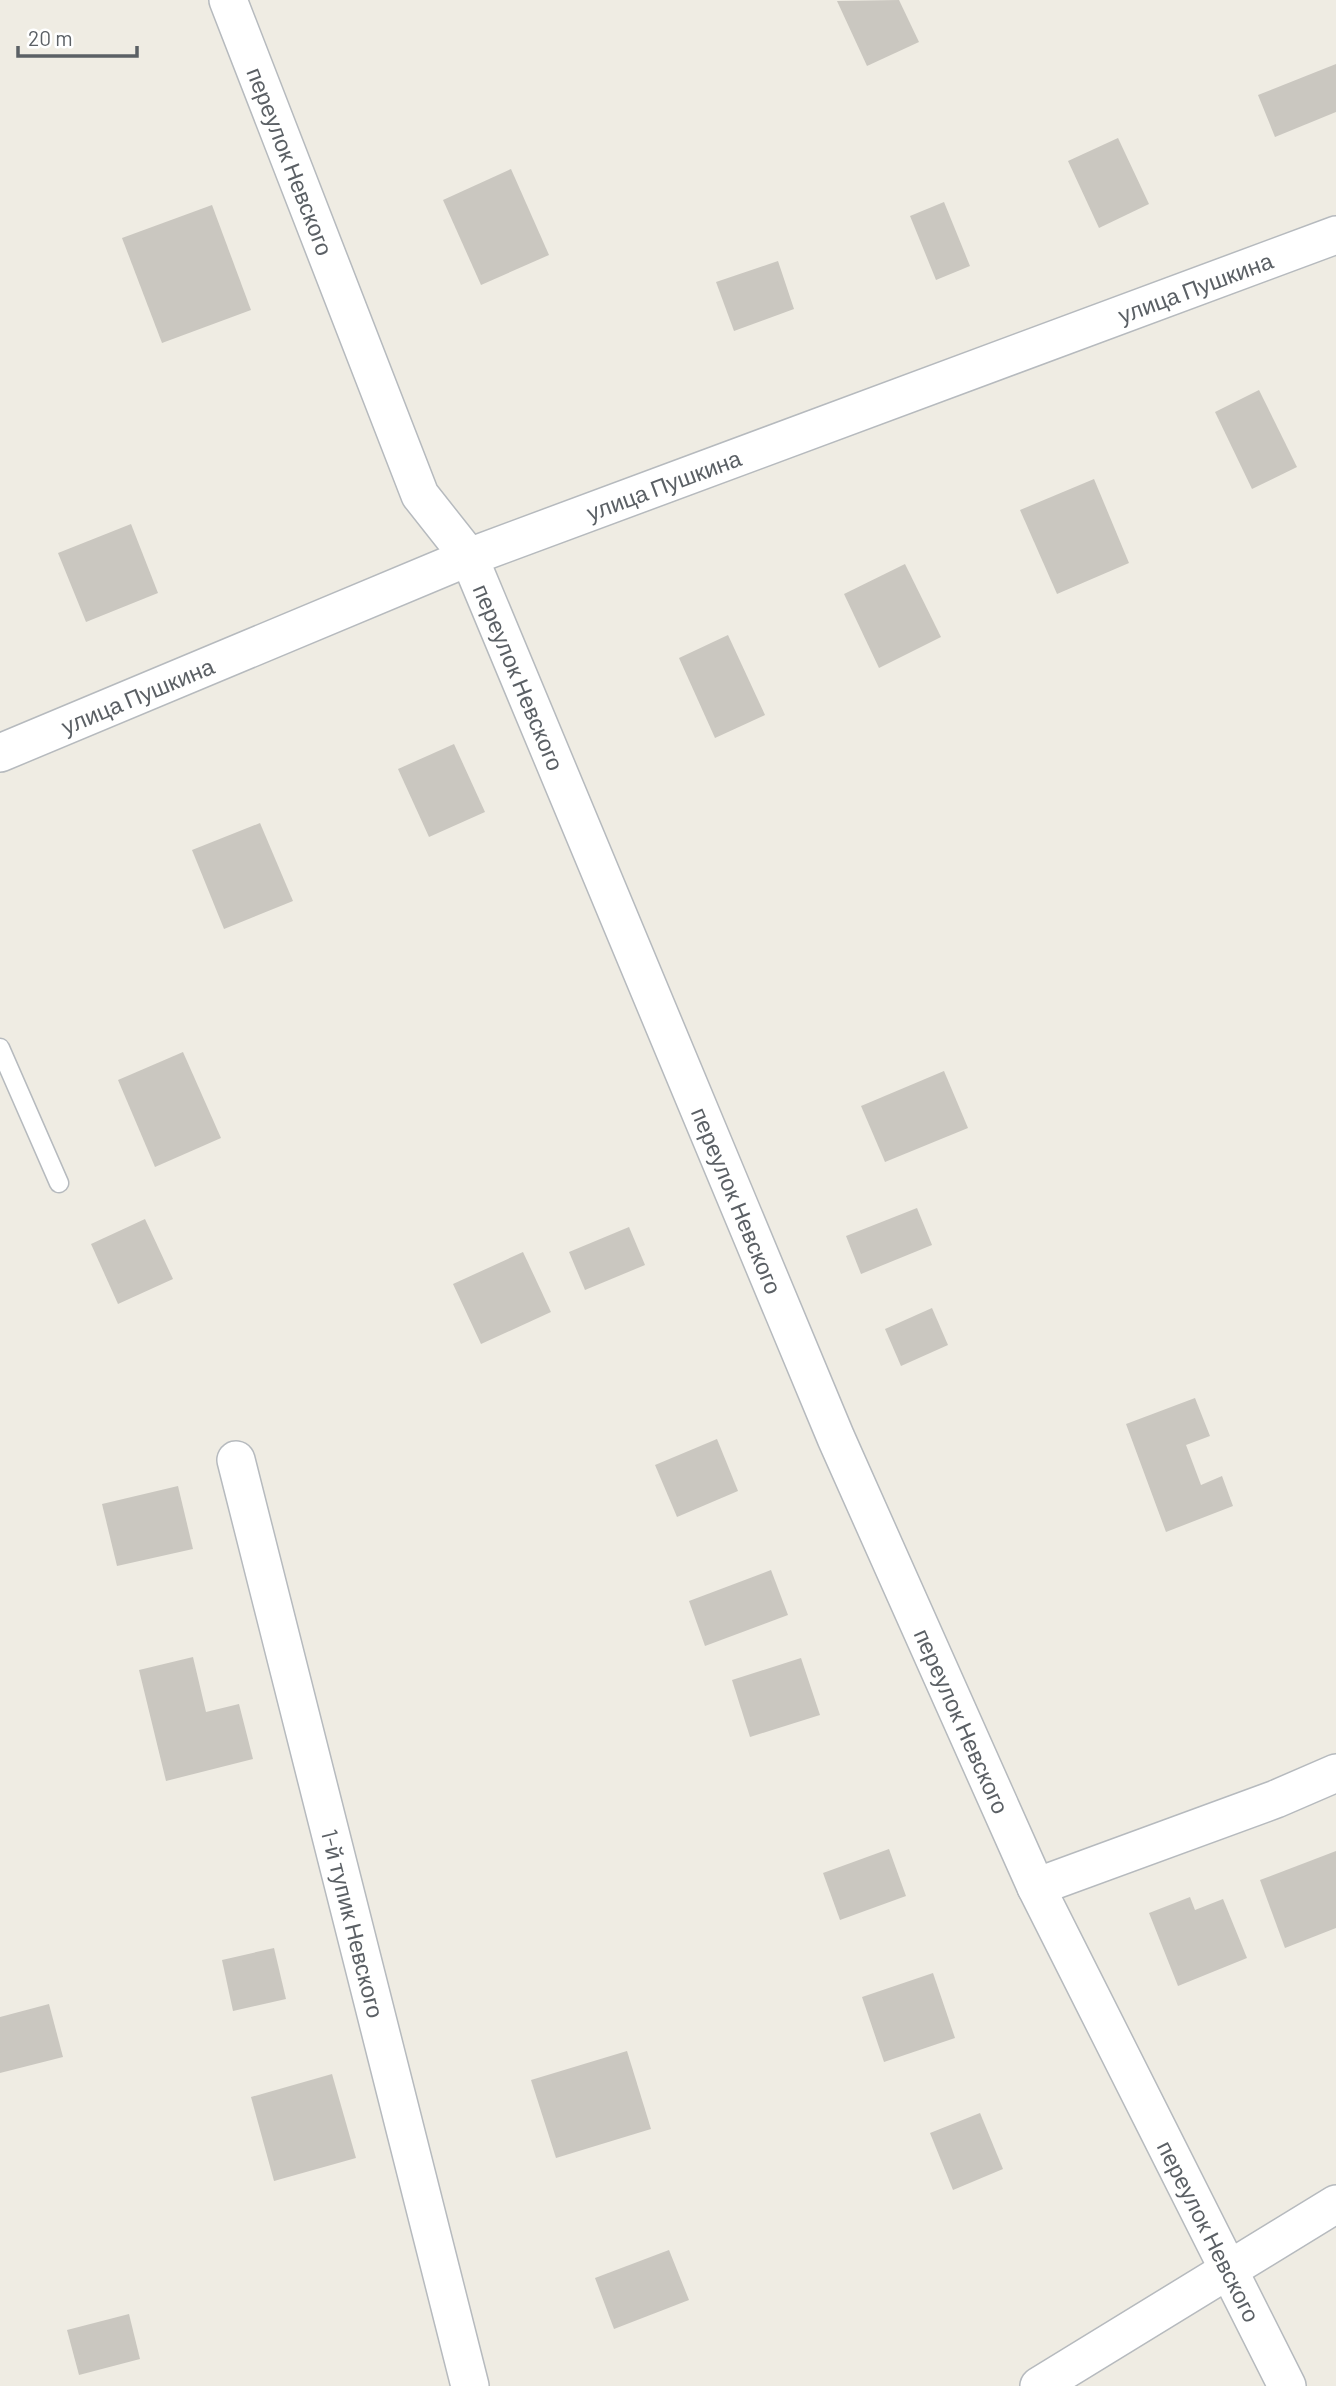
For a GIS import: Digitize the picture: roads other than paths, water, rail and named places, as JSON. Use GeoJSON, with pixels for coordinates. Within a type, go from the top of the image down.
{"type":"FeatureCollection","features":[{"type":"Feature","properties":{"kind":"street","name":"переулок Невского"},"geometry":{"type":"LineString","coordinates":[[228,0],[421,495],[469,557],[836,1438],[1037,1887],[1287,2386]]}},
{"type":"Feature","properties":{"kind":"street","name":"улица Пушкина"},"geometry":{"type":"LineString","coordinates":[[0,753],[469,557],[1336,235]]}},
{"type":"Feature","properties":{"kind":"street","name":"1-й тупик Невского"},"geometry":{"type":"LineString","coordinates":[[236,1460],[470,2386]]}},
{"type":"Feature","properties":{"kind":"street"},"geometry":{"type":"LineString","coordinates":[[1037,1887],[1276,1799],[1336,1773]]}},
{"type":"Feature","properties":{"kind":"street"},"geometry":{"type":"LineString","coordinates":[[1039,2386],[1336,2204]]}},
{"type":"Feature","properties":{"kind":"lane"},"geometry":{"type":"LineString","coordinates":[[0,1048],[59,1183]]}}]}
